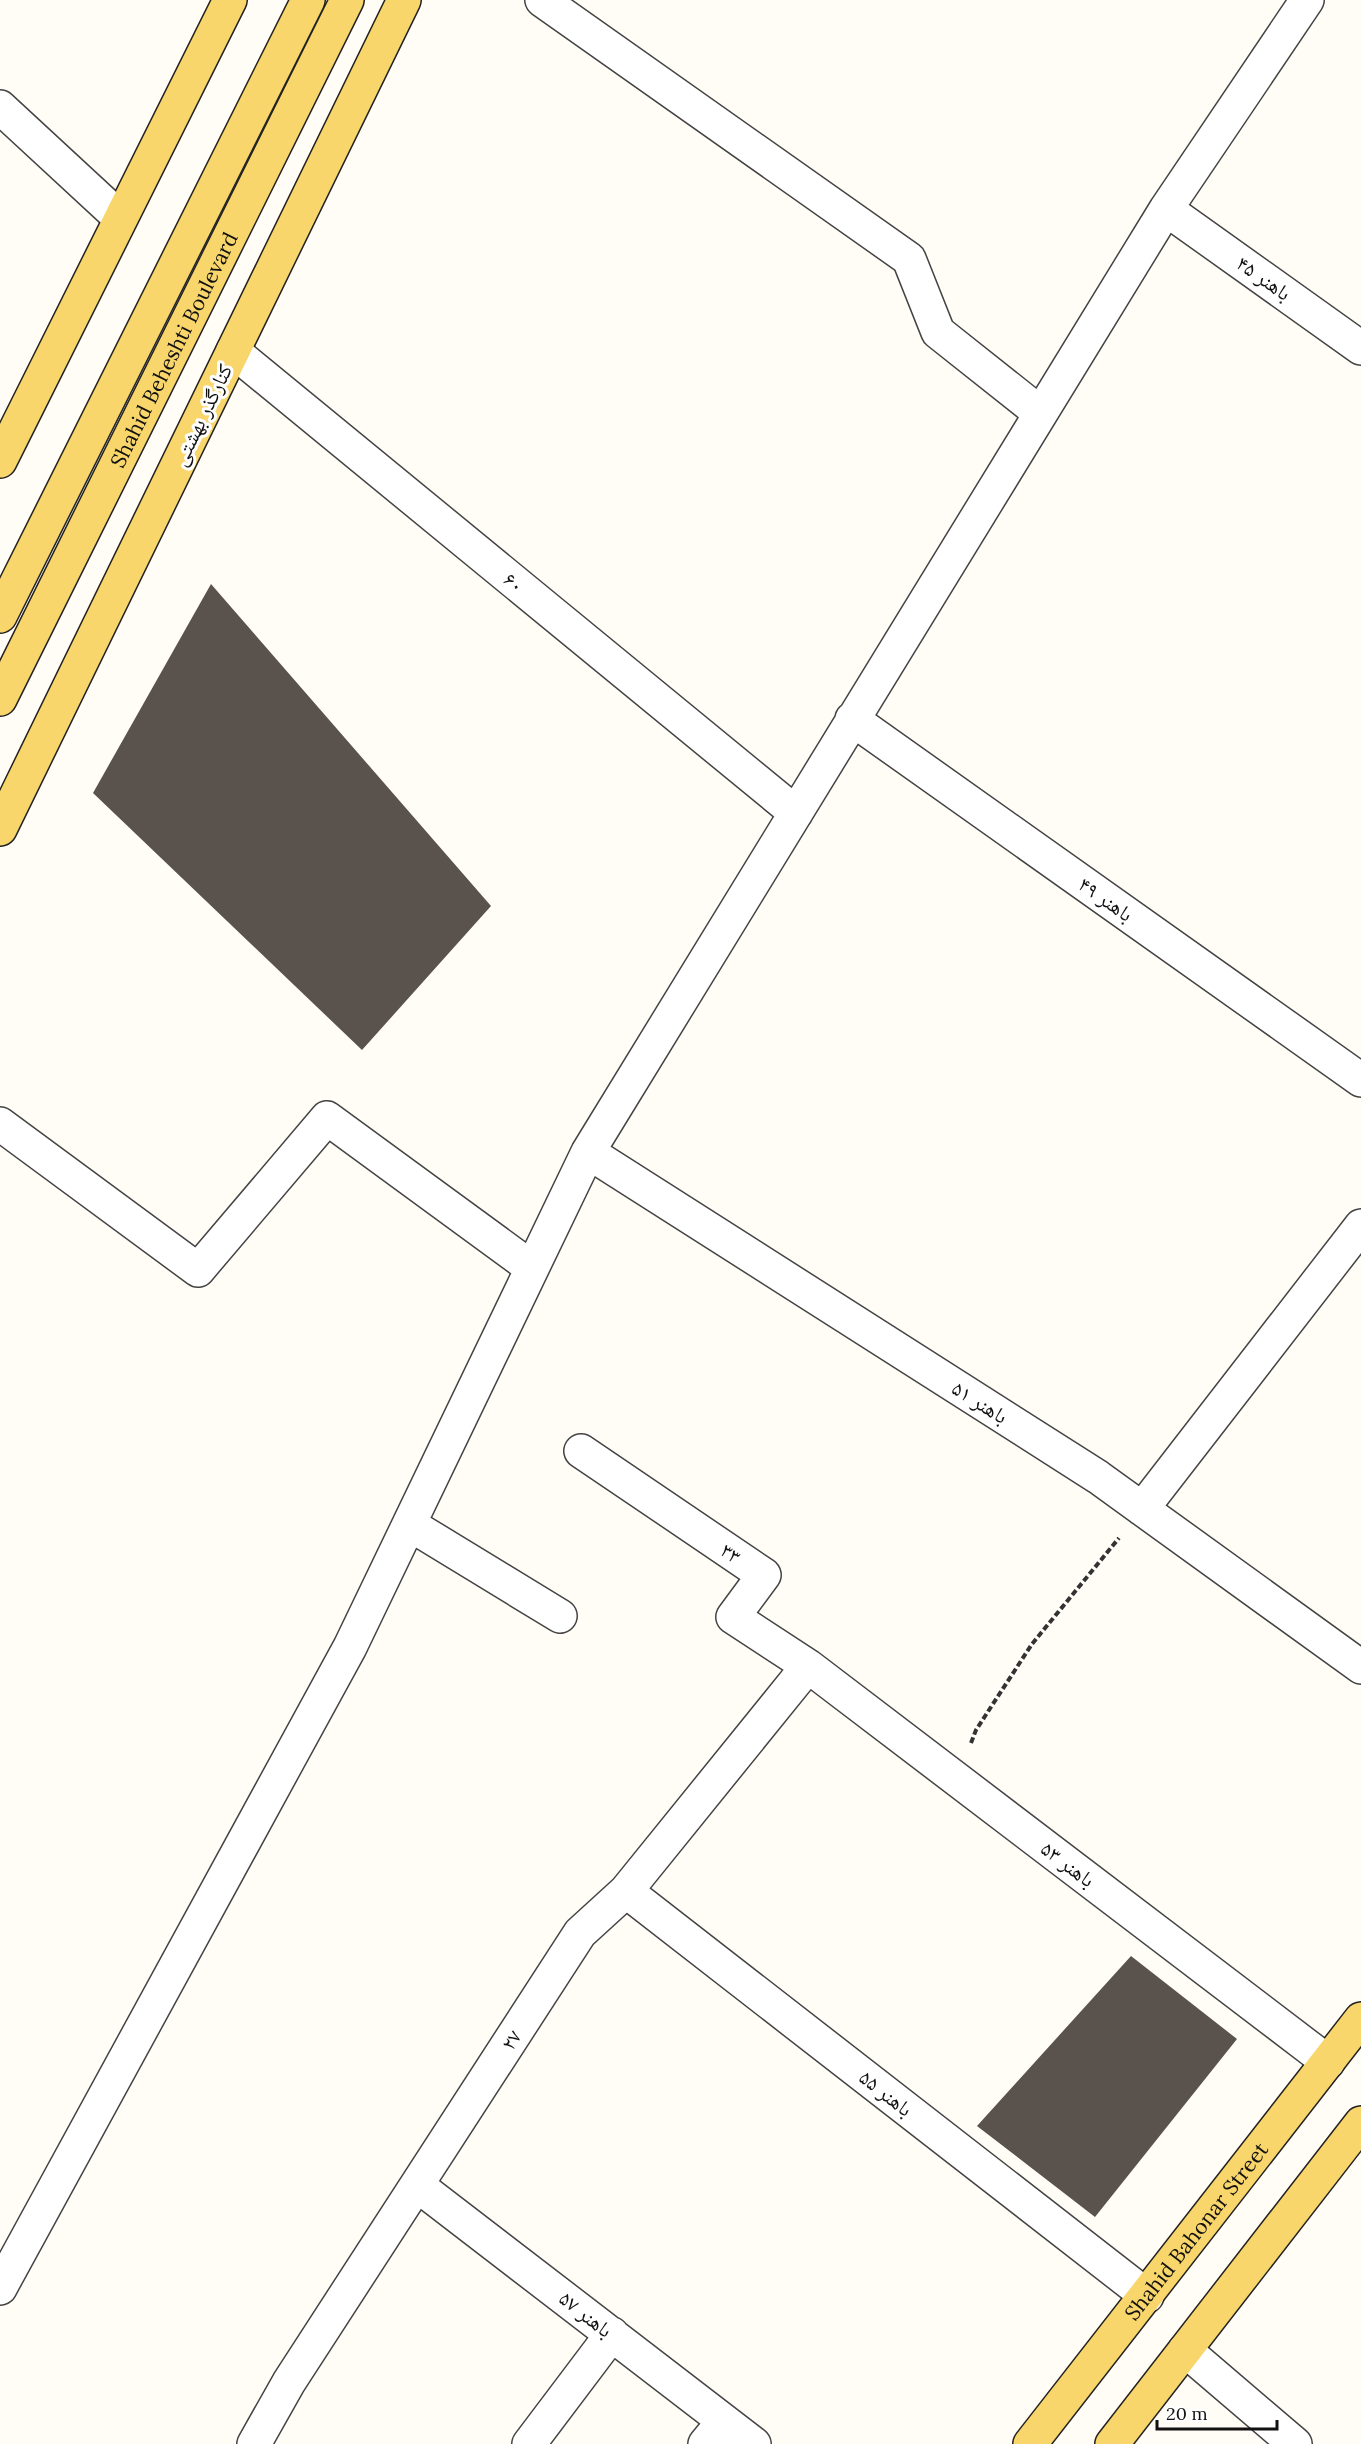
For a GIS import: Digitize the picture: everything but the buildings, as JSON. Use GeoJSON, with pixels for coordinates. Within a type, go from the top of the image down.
{"type":"FeatureCollection","features":[{"type":"Feature","properties":{"kind":"main road"},"geometry":{"type":"LineString","coordinates":[[0,461],[230,0]]}},
{"type":"Feature","properties":{"kind":"main road","name":"Shahid Beheshti Boulevard"},"geometry":{"type":"LineString","coordinates":[[0,616],[308,0]]}},
{"type":"Feature","properties":{"kind":"main road","name":"Shahid Beheshti Boulevard"},"geometry":{"type":"LineString","coordinates":[[0,699],[347,0]]}},
{"type":"Feature","properties":{"kind":"main road","name":"کنارگذر بهشتی"},"geometry":{"type":"LineString","coordinates":[[0,829],[404,0]]}},
{"type":"Feature","properties":{"kind":"main road","name":"Shahid Bahonar Street"},"geometry":{"type":"LineString","coordinates":[[1030,2444],[1361,2019]]}},
{"type":"Feature","properties":{"kind":"main road"},"geometry":{"type":"LineString","coordinates":[[1112,2444],[1361,2123]]}},
{"type":"Feature","properties":{"kind":"street"},"geometry":{"type":"LineString","coordinates":[[542,0],[909,259],[938,332],[1041,413]]}},
{"type":"Feature","properties":{"kind":"street"},"geometry":{"type":"LineString","coordinates":[[0,2288],[350,1647],[588,1152],[1166,209],[1307,0]]}},
{"type":"Feature","properties":{"kind":"street"},"geometry":{"type":"LineString","coordinates":[[0,107],[120,218]]}},
{"type":"Feature","properties":{"kind":"street","name":"باهنر ۴۵"},"geometry":{"type":"LineString","coordinates":[[1166,209],[1361,348]]}},
{"type":"Feature","properties":{"kind":"street","name":"۶۰"},"geometry":{"type":"LineString","coordinates":[[233,351],[796,813]]}},
{"type":"Feature","properties":{"kind":"street","name":"باهنر ۴۹"},"geometry":{"type":"LineString","coordinates":[[852,719],[1361,1080]]}},
{"type":"Feature","properties":{"kind":"street"},"geometry":{"type":"LineString","coordinates":[[0,1124],[198,1270],[327,1118],[532,1268]]}},
{"type":"Feature","properties":{"kind":"street","name":"باهنر ۵۱"},"geometry":{"type":"LineString","coordinates":[[588,1152],[1098,1477],[1361,1667]]}},
{"type":"Feature","properties":{"kind":"street"},"geometry":{"type":"LineString","coordinates":[[1142,1509],[1361,1226]]}},
{"type":"Feature","properties":{"kind":"street","name":"۳۳"},"geometry":{"type":"LineString","coordinates":[[581,1451],[764,1575],[733,1617],[808,1666]]}},
{"type":"Feature","properties":{"kind":"street"},"geometry":{"type":"LineString","coordinates":[[409,1524],[560,1616]]}},
{"type":"Feature","properties":{"kind":"street","name":"باهنر ۵۳"},"geometry":{"type":"LineString","coordinates":[[808,1666],[1328,2062]]}},
{"type":"Feature","properties":{"kind":"street","name":"۲۷"},"geometry":{"type":"LineString","coordinates":[[254,2444],[289,2382],[580,1934],[626,1891],[808,1666]]}},
{"type":"Feature","properties":{"kind":"street","name":"باهنر ۵۵"},"geometry":{"type":"LineString","coordinates":[[626,1891],[1147,2296]]}},
{"type":"Feature","properties":{"kind":"street","name":"باهنر ۵۷"},"geometry":{"type":"LineString","coordinates":[[417,2185],[612,2334],[714,2432],[754,2444]]}},
{"type":"Feature","properties":{"kind":"street"},"geometry":{"type":"LineString","coordinates":[[529,2444],[612,2334]]}},
{"type":"Feature","properties":{"kind":"street"},"geometry":{"type":"LineString","coordinates":[[1185,2350],[1295,2444]]}},
{"type":"Feature","properties":{"kind":"path"},"geometry":{"type":"LineString","coordinates":[[958,1780],[976,1730],[1032,1644],[1142,1509]]}}]}
